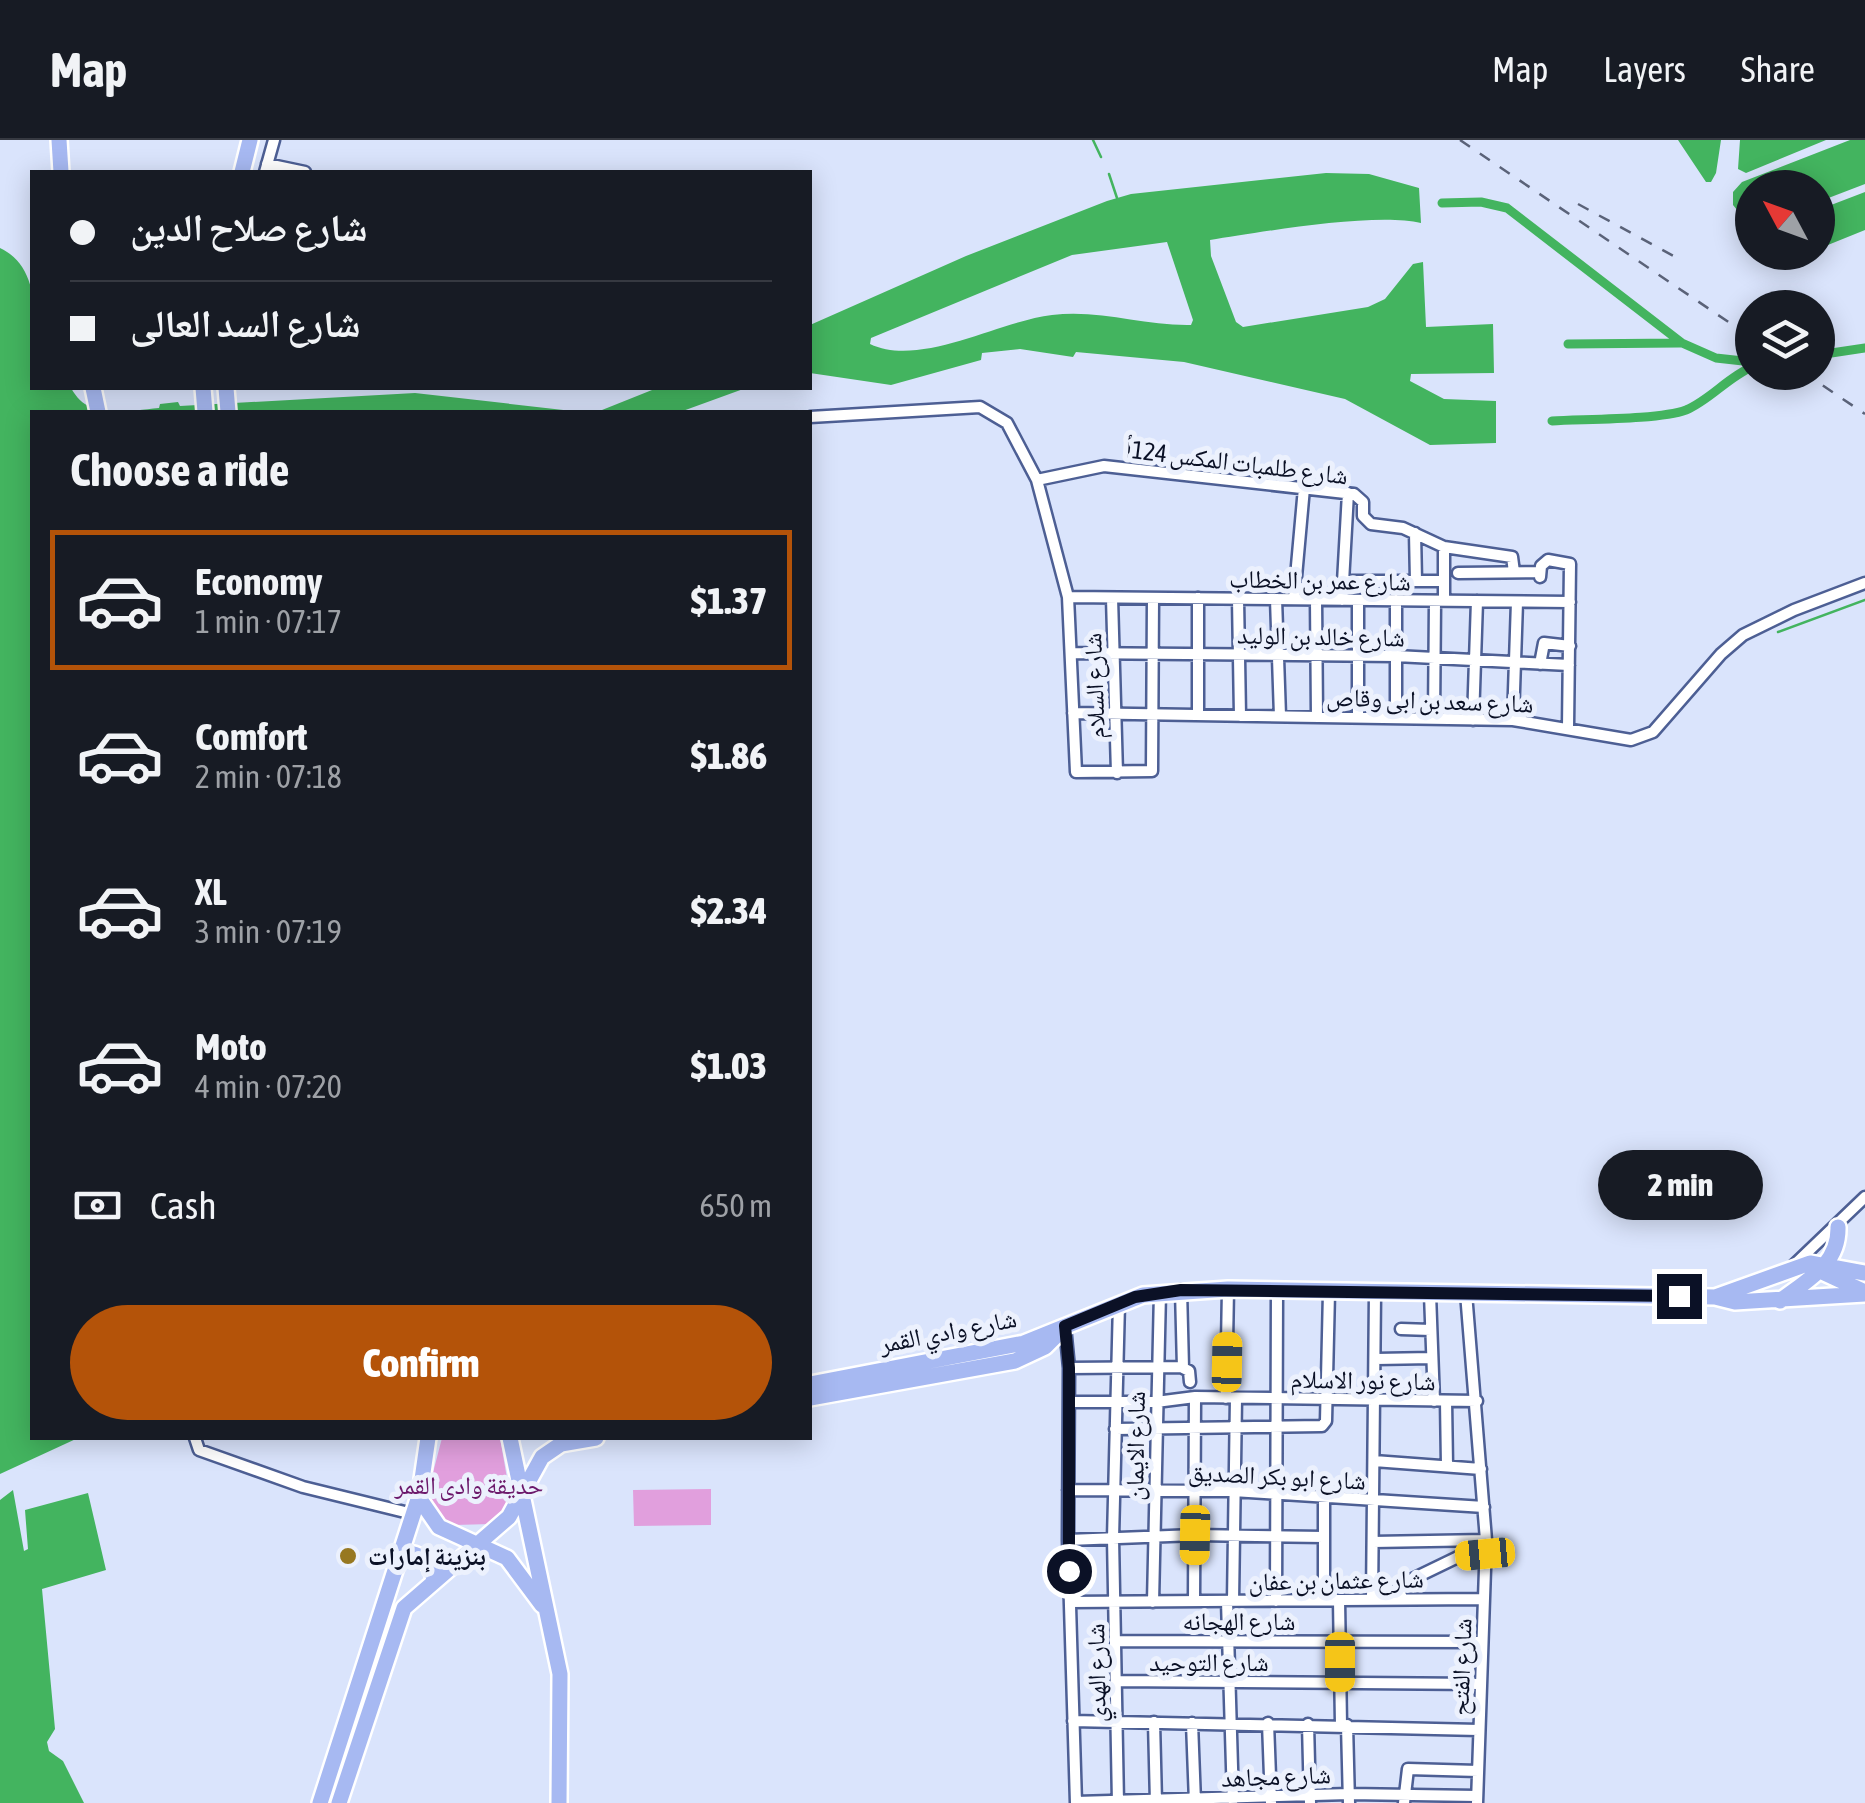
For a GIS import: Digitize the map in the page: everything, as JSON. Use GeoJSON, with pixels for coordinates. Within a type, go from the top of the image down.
{"type":"FeatureCollection","features":[{"type":"Feature","properties":{"kind":"main road"},"geometry":{"type":"LineString","coordinates":[[59,140],[61,170]]}},
{"type":"Feature","properties":{"kind":"main road"},"geometry":{"type":"LineString","coordinates":[[242,170],[250,140]]}},
{"type":"Feature","properties":{"kind":"main road"},"geometry":{"type":"LineString","coordinates":[[1780,1301],[1821,1266],[1836,1247],[1837,1228]]}},
{"type":"Feature","properties":{"kind":"main road"},"geometry":{"type":"LineString","coordinates":[[1837,1228],[1843,1248],[1862,1273]]}},
{"type":"Feature","properties":{"kind":"main road"},"geometry":{"type":"LineString","coordinates":[[1821,1266],[1865,1293]]}},
{"type":"Feature","properties":{"kind":"main road"},"geometry":{"type":"LineString","coordinates":[[1065,1326],[1119,1303],[1181,1290],[1715,1297],[1788,1270],[1821,1266],[1862,1273]]}},
{"type":"Feature","properties":{"kind":"main road"},"geometry":{"type":"LineString","coordinates":[[1715,1297],[1726,1302],[1780,1301],[1865,1293]]}},
{"type":"Feature","properties":{"kind":"main road","name":"شارع وادي القمر"},"geometry":{"type":"LineString","coordinates":[[812,1384],[1013,1345],[1065,1326]]}},
{"type":"Feature","properties":{"kind":"main road","name":"شارع وادي القمر"},"geometry":{"type":"LineString","coordinates":[[812,1398],[1015,1361],[1045,1347],[1065,1326]]}},
{"type":"Feature","properties":{"kind":"main road"},"geometry":{"type":"LineString","coordinates":[[320,1803],[416,1506],[428,1440]]}},
{"type":"Feature","properties":{"kind":"main road"},"geometry":{"type":"LineString","coordinates":[[510,1440],[548,1612],[562,1700],[559,1803]]}},
{"type":"Feature","properties":{"kind":"main road"},"geometry":{"type":"LineString","coordinates":[[339,1803],[398,1617],[411,1600],[509,1516],[549,1451],[585,1440]]}},
{"type":"Feature","properties":{"kind":"main road"},"geometry":{"type":"LineString","coordinates":[[416,1506],[440,1527],[506,1558],[548,1612]]}},
{"type":"Feature","properties":{"kind":"main road"},"geometry":{"type":"LineString","coordinates":[[400,1553],[422,1556],[430,1564],[434,1580]]}},
{"type":"Feature","properties":{"kind":"street"},"geometry":{"type":"LineString","coordinates":[[266,168],[274,140]]}},
{"type":"Feature","properties":{"kind":"street"},"geometry":{"type":"LineString","coordinates":[[812,417],[980,407],[1007,423],[1037,480],[1068,597],[1073,766],[1079,773],[1148,774],[1152,769],[1152,598]]}},
{"type":"Feature","properties":{"kind":"street","name":"شارع طلمبات المكس 124أ"},"geometry":{"type":"LineString","coordinates":[[1037,480],[1104,466],[1348,493],[1359,497],[1363,516],[1371,524],[1416,533],[1444,546],[1512,556],[1514,572]]}},
{"type":"Feature","properties":{"kind":"street"},"geometry":{"type":"LineString","coordinates":[[1294,600],[1304,488]]}},
{"type":"Feature","properties":{"kind":"street"},"geometry":{"type":"LineString","coordinates":[[1342,600],[1348,493]]}},
{"type":"Feature","properties":{"kind":"street"},"geometry":{"type":"LineString","coordinates":[[1416,533],[1416,581]]}},
{"type":"Feature","properties":{"kind":"street"},"geometry":{"type":"LineString","coordinates":[[1434,719],[1444,546]]}},
{"type":"Feature","properties":{"kind":"street"},"geometry":{"type":"LineString","coordinates":[[1485,572],[1486,554]]}},
{"type":"Feature","properties":{"kind":"street"},"geometry":{"type":"LineString","coordinates":[[1458,573],[1540,574],[1548,560],[1566,561],[1571,566],[1568,727]]}},
{"type":"Feature","properties":{"kind":"street"},"geometry":{"type":"LineString","coordinates":[[1343,581],[1444,581]]}},
{"type":"Feature","properties":{"kind":"street","name":"شارع سعد بن ابى وقاص"},"geometry":{"type":"LineString","coordinates":[[1072,713],[1513,720],[1568,727],[1620,740],[1643,738],[1661,724],[1732,644],[1794,610],[1865,584]]}},
{"type":"Feature","properties":{"kind":"street","name":"شارع عمر بن الخطاب"},"geometry":{"type":"LineString","coordinates":[[1068,597],[1570,602]]}},
{"type":"Feature","properties":{"kind":"street","name":"شارع السلام"},"geometry":{"type":"LineString","coordinates":[[1112,598],[1117,773]]}},
{"type":"Feature","properties":{"kind":"street"},"geometry":{"type":"LineString","coordinates":[[1198,598],[1198,715]]}},
{"type":"Feature","properties":{"kind":"street"},"geometry":{"type":"LineString","coordinates":[[1238,599],[1240,716]]}},
{"type":"Feature","properties":{"kind":"street"},"geometry":{"type":"LineString","coordinates":[[1276,599],[1280,716]]}},
{"type":"Feature","properties":{"kind":"street"},"geometry":{"type":"LineString","coordinates":[[1316,600],[1318,717]]}},
{"type":"Feature","properties":{"kind":"street"},"geometry":{"type":"LineString","coordinates":[[1358,600],[1358,718]]}},
{"type":"Feature","properties":{"kind":"street"},"geometry":{"type":"LineString","coordinates":[[1396,600],[1396,718]]}},
{"type":"Feature","properties":{"kind":"street"},"geometry":{"type":"LineString","coordinates":[[1473,720],[1477,601]]}},
{"type":"Feature","properties":{"kind":"street"},"geometry":{"type":"LineString","coordinates":[[1513,720],[1517,602]]}},
{"type":"Feature","properties":{"kind":"street"},"geometry":{"type":"LineString","coordinates":[[1540,664],[1544,644],[1570,646]]}},
{"type":"Feature","properties":{"kind":"street","name":"شارع خالد بن الوليد"},"geometry":{"type":"LineString","coordinates":[[1072,652],[1396,656],[1569,665]]}},
{"type":"Feature","properties":{"kind":"street"},"geometry":{"type":"LineString","coordinates":[[1788,1270],[1837,1228],[1865,1197]]}},
{"type":"Feature","properties":{"kind":"street"},"geometry":{"type":"LineString","coordinates":[[1228,1289],[1235,1428],[1228,1641],[1233,1800]]}},
{"type":"Feature","properties":{"kind":"street"},"geometry":{"type":"LineString","coordinates":[[1181,1290],[1182,1367]]}},
{"type":"Feature","properties":{"kind":"street"},"geometry":{"type":"LineString","coordinates":[[1276,1290],[1276,1600]]}},
{"type":"Feature","properties":{"kind":"street","name":"شارع الايمان"},"geometry":{"type":"LineString","coordinates":[[1152,1602],[1160,1292]]}},
{"type":"Feature","properties":{"kind":"street"},"geometry":{"type":"LineString","coordinates":[[1115,1429],[1322,1426],[1330,1292]]}},
{"type":"Feature","properties":{"kind":"street"},"geometry":{"type":"LineString","coordinates":[[1372,1600],[1376,1293]]}},
{"type":"Feature","properties":{"kind":"street"},"geometry":{"type":"LineString","coordinates":[[1430,1294],[1432,1358],[1446,1466]]}},
{"type":"Feature","properties":{"kind":"street","name":"شارع الفتح"},"geometry":{"type":"LineString","coordinates":[[1466,1294],[1486,1540],[1477,1799]]}},
{"type":"Feature","properties":{"kind":"street","name":"شارع الهدي"},"geometry":{"type":"LineString","coordinates":[[1118,1802],[1113,1490],[1119,1303]]}},
{"type":"Feature","properties":{"kind":"street"},"geometry":{"type":"LineString","coordinates":[[1065,1326],[1069,1368],[1068,1540],[1076,1802]]}},
{"type":"Feature","properties":{"kind":"street"},"geometry":{"type":"LineString","coordinates":[[1401,1330],[1431,1330]]}},
{"type":"Feature","properties":{"kind":"street"},"geometry":{"type":"LineString","coordinates":[[1376,1359],[1432,1358]]}},
{"type":"Feature","properties":{"kind":"street"},"geometry":{"type":"LineString","coordinates":[[1069,1368],[1182,1367],[1189,1371],[1190,1382]]}},
{"type":"Feature","properties":{"kind":"street"},"geometry":{"type":"LineString","coordinates":[[1194,1601],[1195,1397]]}},
{"type":"Feature","properties":{"kind":"street","name":"شارع نور الاسلام"},"geometry":{"type":"LineString","coordinates":[[1069,1402],[1156,1402],[1195,1397],[1477,1401]]}},
{"type":"Feature","properties":{"kind":"street"},"geometry":{"type":"LineString","coordinates":[[196,1440],[202,1451],[303,1487],[416,1506]]}},
{"type":"Feature","properties":{"kind":"street"},"geometry":{"type":"LineString","coordinates":[[1374,1461],[1481,1469]]}},
{"type":"Feature","properties":{"kind":"street","name":"شارع ابو بكر الصديق"},"geometry":{"type":"LineString","coordinates":[[1068,1490],[1233,1491],[1484,1507]]}},
{"type":"Feature","properties":{"kind":"street"},"geometry":{"type":"LineString","coordinates":[[1324,1499],[1324,1600]]}},
{"type":"Feature","properties":{"kind":"street"},"geometry":{"type":"LineString","coordinates":[[1068,1540],[1195,1535],[1324,1537]]}},
{"type":"Feature","properties":{"kind":"street"},"geometry":{"type":"LineString","coordinates":[[1459,1540],[1460,1556]]}},
{"type":"Feature","properties":{"kind":"street"},"geometry":{"type":"LineString","coordinates":[[1373,1542],[1486,1540]]}},
{"type":"Feature","properties":{"kind":"street"},"geometry":{"type":"LineString","coordinates":[[1401,1599],[1403,1581],[1460,1556],[1485,1554]]}},
{"type":"Feature","properties":{"kind":"street","name":"شارع عثمان بن عفان"},"geometry":{"type":"LineString","coordinates":[[1070,1602],[1484,1599]]}},
{"type":"Feature","properties":{"kind":"street"},"geometry":{"type":"LineString","coordinates":[[1339,1600],[1340,1683],[1349,1798]]}},
{"type":"Feature","properties":{"kind":"street","name":"شارع الهجانه"},"geometry":{"type":"LineString","coordinates":[[1116,1641],[1482,1642]]}},
{"type":"Feature","properties":{"kind":"street","name":"شارع التوحيد"},"geometry":{"type":"LineString","coordinates":[[1117,1682],[1480,1684]]}},
{"type":"Feature","properties":{"kind":"street"},"geometry":{"type":"LineString","coordinates":[[1073,1721],[1479,1730]]}},
{"type":"Feature","properties":{"kind":"street"},"geometry":{"type":"LineString","coordinates":[[1154,1722],[1156,1801]]}},
{"type":"Feature","properties":{"kind":"street"},"geometry":{"type":"LineString","coordinates":[[1192,1723],[1194,1801]]}},
{"type":"Feature","properties":{"kind":"street"},"geometry":{"type":"LineString","coordinates":[[1268,1723],[1271,1800]]}},
{"type":"Feature","properties":{"kind":"street"},"geometry":{"type":"LineString","coordinates":[[1308,1724],[1310,1799]]}},
{"type":"Feature","properties":{"kind":"street"},"geometry":{"type":"LineString","coordinates":[[1405,1798],[1408,1769],[1478,1771]]}},
{"type":"Feature","properties":{"kind":"street","name":"شارع مجاهد"},"geometry":{"type":"LineString","coordinates":[[1076,1802],[1477,1799]]}},
{"type":"Feature","properties":{"kind":"green space","name":"حديقة وادى القمر"},"geometry":{"type":"Polygon","coordinates":[[[441,1440],[500,1440],[511,1501],[491,1524],[455,1525],[436,1515],[429,1488],[441,1440]]]}},
{"type":"Feature","properties":{"kind":"green space"},"geometry":{"type":"Polygon","coordinates":[[[711,1489],[711,1525],[634,1526],[633,1490],[711,1489]]]}},
{"type":"Feature","properties":{"kind":"shaded area"},"geometry":{"type":"Polygon","coordinates":[[[1678,140],[1721,140],[1711,182],[1706,182],[1678,140]]]}},
{"type":"Feature","properties":{"kind":"shaded area"},"geometry":{"type":"Polygon","coordinates":[[[1740,140],[1826,140],[1753,170],[1738,169],[1740,140]]]}},
{"type":"Feature","properties":{"kind":"shaded area"},"geometry":{"type":"Polygon","coordinates":[[[1850,140],[1865,140],[1865,184],[1835,195],[1835,170],[1773,170],[1850,140]]]}},
{"type":"Feature","properties":{"kind":"shaded area"},"geometry":{"type":"Polygon","coordinates":[[[1326,173],[1369,174],[1419,188],[1421,223],[1347,221],[1210,240],[1211,256],[1236,322],[1243,327],[1368,307],[1385,299],[1413,264],[1423,262],[1426,327],[1493,324],[1494,373],[1411,374],[1410,381],[1444,399],[1496,401],[1496,443],[1430,445],[1345,399],[1184,362],[1076,352],[1073,357],[1020,349],[982,353],[981,360],[891,385],[812,373],[812,324],[966,256],[1131,194],[1326,173]],[[1167,242],[1072,255],[871,338],[870,344],[890,350],[936,347],[1052,315],[1087,314],[1191,325],[1193,320],[1167,242]]]}},
{"type":"Feature","properties":{"kind":"shaded area"},"geometry":{"type":"Polygon","coordinates":[[[1865,192],[1865,230],[1835,242],[1835,203],[1865,192]]]}},
{"type":"Feature","properties":{"kind":"shaded area"},"geometry":{"type":"Polygon","coordinates":[[[0,248],[15,259],[30,285],[30,390],[72,390],[88,406],[98,410],[30,410],[30,1440],[74,1440],[0,1474],[0,248]]]}},
{"type":"Feature","properties":{"kind":"shaded area"},"geometry":{"type":"Polygon","coordinates":[[[652,390],[740,390],[686,410],[602,410],[652,390]]]}},
{"type":"Feature","properties":{"kind":"shaded area"},"geometry":{"type":"Polygon","coordinates":[[[415,393],[564,410],[142,410],[178,402],[180,406],[415,393]]]}},
{"type":"Feature","properties":{"kind":"shaded area"},"geometry":{"type":"Polygon","coordinates":[[[13,1490],[24,1551],[28,1549],[25,1510],[88,1493],[106,1570],[42,1589],[55,1729],[47,1742],[49,1751],[63,1761],[84,1803],[0,1803],[0,1500],[13,1490]]]}},
{"type":"Feature","properties":{"kind":"waterway"},"geometry":{"type":"LineString","coordinates":[[1093,140],[1101,157]]}},
{"type":"Feature","properties":{"kind":"waterway"},"geometry":{"type":"LineString","coordinates":[[1109,174],[1118,201]]}},
{"type":"Feature","properties":{"kind":"waterway"},"geometry":{"type":"LineString","coordinates":[[1442,203],[1481,202],[1507,208],[1682,343],[1716,358],[1735,360]]}},
{"type":"Feature","properties":{"kind":"waterway"},"geometry":{"type":"LineString","coordinates":[[1568,344],[1679,343]]}},
{"type":"Feature","properties":{"kind":"waterway"},"geometry":{"type":"LineString","coordinates":[[1835,352],[1865,348]]}},
{"type":"Feature","properties":{"kind":"waterway"},"geometry":{"type":"LineString","coordinates":[[1552,421],[1674,413],[1703,400],[1735,377]]}},
{"type":"Feature","properties":{"kind":"waterway"},"geometry":{"type":"LineString","coordinates":[[1778,632],[1865,600]]}},
{"type":"Feature","properties":{"kind":"railway"},"geometry":{"type":"LineString","coordinates":[[1460,140],[1735,326]]}},
{"type":"Feature","properties":{"kind":"railway"},"geometry":{"type":"LineString","coordinates":[[1578,204],[1679,259]]}},
{"type":"Feature","properties":{"kind":"railway"},"geometry":{"type":"LineString","coordinates":[[1830,390],[1865,414]]}},
{"type":"Feature","properties":{"kind":"place","name":"بنزينة إمارات"},"geometry":{"type":"Point","coordinates":[348,1556]}},
{"type":"Feature","properties":{"kind":"route"},"geometry":{"type":"LineString","coordinates":[[1069,1571],[1069,1368],[1065,1326],[1135,1297],[1181,1290],[1679,1296]]}}]}
